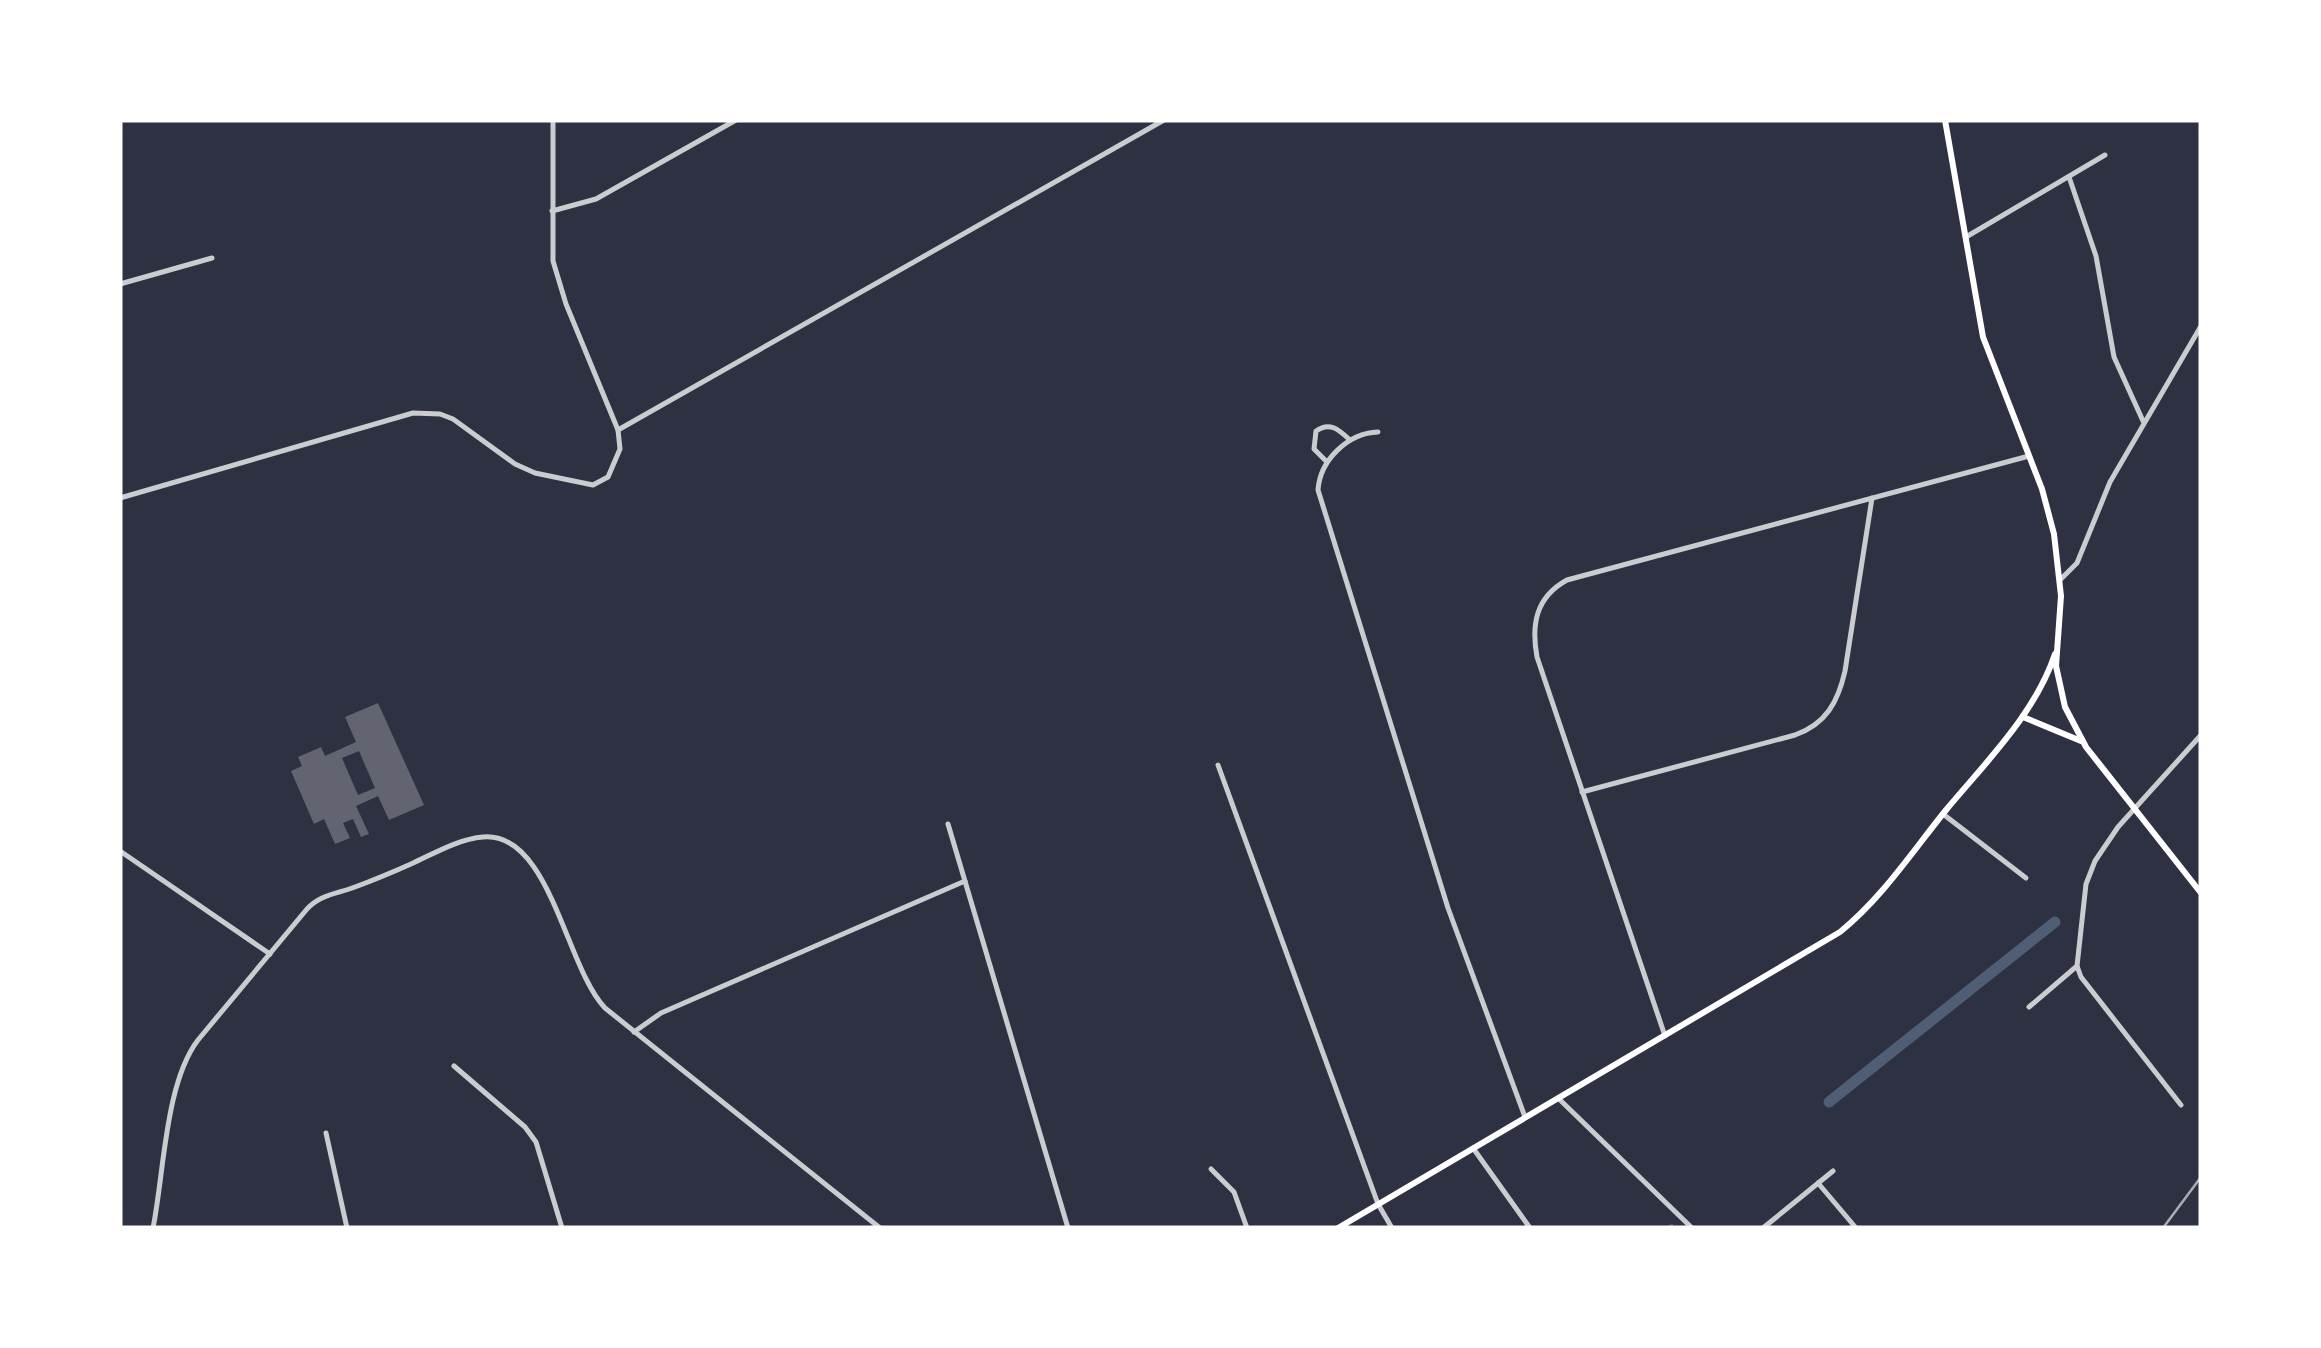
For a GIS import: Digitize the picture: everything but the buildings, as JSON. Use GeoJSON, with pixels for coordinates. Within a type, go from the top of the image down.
{"type":"FeatureCollection","features":[{"type":"Feature","properties":{"kind":"main road"},"geometry":{"type":"LineString","coordinates":[[1946,120],[1983,337],[2051,520],[2061,579],[2056,654],[2062,697],[2083,742],[2201,894]]}},
{"type":"Feature","properties":{"kind":"main road"},"geometry":{"type":"LineString","coordinates":[[1338,1228],[1840,932],[1870,905],[2023,716],[2056,654]]}},
{"type":"Feature","properties":{"kind":"main road"},"geometry":{"type":"LineString","coordinates":[[2023,716],[2083,742]]}},
{"type":"Feature","properties":{"kind":"street"},"geometry":{"type":"LineString","coordinates":[[120,498],[413,414],[428,413],[453,419],[525,470],[593,484],[608,477],[620,449],[618,430],[556,275],[553,120]]}},
{"type":"Feature","properties":{"kind":"street"},"geometry":{"type":"LineString","coordinates":[[552,211],[596,199],[736,120]]}},
{"type":"Feature","properties":{"kind":"street"},"geometry":{"type":"LineString","coordinates":[[618,430],[1164,120]]}},
{"type":"Feature","properties":{"kind":"street"},"geometry":{"type":"LineString","coordinates":[[1966,236],[2104,155]]}},
{"type":"Feature","properties":{"kind":"street"},"geometry":{"type":"LineString","coordinates":[[2069,177],[2096,256],[2114,357],[2144,422]]}},
{"type":"Feature","properties":{"kind":"street"},"geometry":{"type":"LineString","coordinates":[[120,284],[212,258]]}},
{"type":"Feature","properties":{"kind":"street"},"geometry":{"type":"LineString","coordinates":[[2061,579],[2078,563],[2098,507],[2201,326]]}},
{"type":"Feature","properties":{"kind":"street"},"geometry":{"type":"LineString","coordinates":[[1327,462],[1314,449],[1316,431],[1332,426],[1350,440]]}},
{"type":"Feature","properties":{"kind":"street"},"geometry":{"type":"LineString","coordinates":[[1378,432],[1350,440],[1327,462],[1319,477],[1318,490],[1448,908],[1525,1118]]}},
{"type":"Feature","properties":{"kind":"street"},"geometry":{"type":"LineString","coordinates":[[1665,1036],[1534,645],[1536,615],[1552,590],[1578,577],[2029,456]]}},
{"type":"Feature","properties":{"kind":"street"},"geometry":{"type":"LineString","coordinates":[[1582,792],[1795,735],[1814,728],[1824,719],[1835,703],[1845,671],[1872,498]]}},
{"type":"Feature","properties":{"kind":"street"},"geometry":{"type":"LineString","coordinates":[[2181,1106],[2081,977],[2077,966],[2088,876],[2110,838],[2201,735]]}},
{"type":"Feature","properties":{"kind":"street"},"geometry":{"type":"LineString","coordinates":[[1218,765],[1378,1204],[1392,1228]]}},
{"type":"Feature","properties":{"kind":"street"},"geometry":{"type":"LineString","coordinates":[[1943,814],[2026,878]]}},
{"type":"Feature","properties":{"kind":"street"},"geometry":{"type":"LineString","coordinates":[[948,824],[1068,1228]]}},
{"type":"Feature","properties":{"kind":"street"},"geometry":{"type":"LineString","coordinates":[[153,1228],[182,1066],[198,1040],[318,898],[483,837],[504,840],[525,854],[537,871],[590,991],[634,1032],[880,1228]]}},
{"type":"Feature","properties":{"kind":"street"},"geometry":{"type":"LineString","coordinates":[[120,851],[271,954]]}},
{"type":"Feature","properties":{"kind":"street"},"geometry":{"type":"LineString","coordinates":[[634,1032],[661,1013],[965,882]]}},
{"type":"Feature","properties":{"kind":"street"},"geometry":{"type":"LineString","coordinates":[[2030,1007],[2077,966]]}},
{"type":"Feature","properties":{"kind":"street"},"geometry":{"type":"LineString","coordinates":[[454,1066],[525,1127],[536,1142],[562,1228]]}},
{"type":"Feature","properties":{"kind":"street"},"geometry":{"type":"LineString","coordinates":[[1558,1098],[1692,1228]]}},
{"type":"Feature","properties":{"kind":"street"},"geometry":{"type":"LineString","coordinates":[[326,1133],[347,1228]]}},
{"type":"Feature","properties":{"kind":"street"},"geometry":{"type":"LineString","coordinates":[[1473,1148],[1530,1228]]}},
{"type":"Feature","properties":{"kind":"street"},"geometry":{"type":"LineString","coordinates":[[1211,1169],[1234,1192],[1247,1228]]}},
{"type":"Feature","properties":{"kind":"street"},"geometry":{"type":"LineString","coordinates":[[1763,1228],[1833,1171]]}},
{"type":"Feature","properties":{"kind":"street"},"geometry":{"type":"LineString","coordinates":[[1818,1183],[1856,1228]]}},
{"type":"Feature","properties":{"kind":"waterway"},"geometry":{"type":"LineString","coordinates":[[1829,1102],[2055,922]]}},
{"type":"Feature","properties":{"kind":"waterway"},"geometry":{"type":"LineString","coordinates":[[1666,1228],[1672,1225]]}},
{"type":"Feature","properties":{"kind":"railway"},"geometry":{"type":"LineString","coordinates":[[2163,1228],[2201,1177]]}}]}
